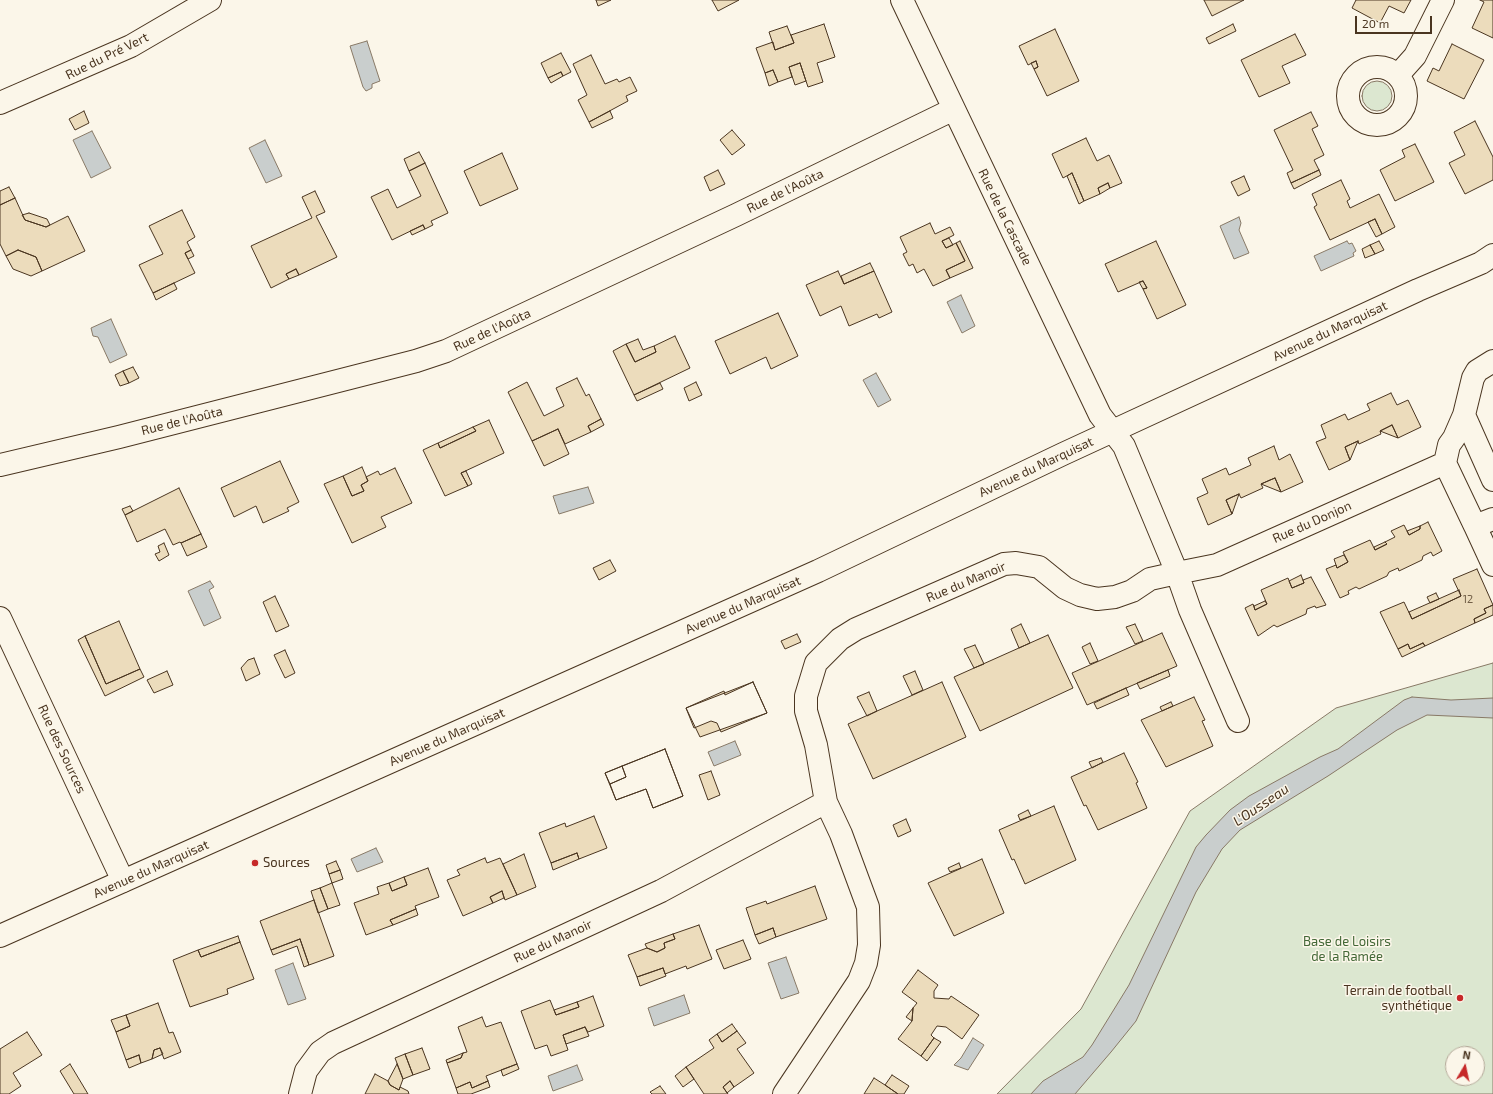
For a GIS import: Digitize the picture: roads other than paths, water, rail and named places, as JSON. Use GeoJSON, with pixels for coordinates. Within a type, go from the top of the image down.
{"type":"FeatureCollection","features":[{"type":"Feature","properties":{"kind":"street","name":"Rue du Pré Vert"},"geometry":{"type":"LineString","coordinates":[[0,103],[131,46],[210,0]]}},
{"type":"Feature","properties":{"kind":"street","name":"Rue de la Cascade"},"geometry":{"type":"LineString","coordinates":[[902,0],[1098,410],[1112,432]]}},
{"type":"Feature","properties":{"kind":"street"},"geometry":{"type":"LineString","coordinates":[[1398,75],[1415,56],[1443,0]]}},
{"type":"Feature","properties":{"kind":"street","name":"Rue de l'Aoûta"},"geometry":{"type":"LineString","coordinates":[[0,465],[127,435],[416,361],[446,351],[729,219],[954,109]]}},
{"type":"Feature","properties":{"kind":"street","name":"Avenue du Marquisat"},"geometry":{"type":"LineString","coordinates":[[0,936],[811,574],[1418,290],[1489,260]]}},
{"type":"Feature","properties":{"kind":"street"},"geometry":{"type":"LineString","coordinates":[[1493,361],[1477,371],[1473,378],[1464,415],[1445,454],[1445,463],[1484,523],[1493,565]]}},
{"type":"Feature","properties":{"kind":"street"},"geometry":{"type":"LineString","coordinates":[[1464,415],[1493,480]]}},
{"type":"Feature","properties":{"kind":"street"},"geometry":{"type":"LineString","coordinates":[[1112,432],[1124,446],[1134,467],[1177,573],[1190,610],[1238,721]]}},
{"type":"Feature","properties":{"kind":"street","name":"Rue du Donjon"},"geometry":{"type":"LineString","coordinates":[[1177,573],[1217,565],[1445,463]]}},
{"type":"Feature","properties":{"kind":"street","name":"Rue du Manoir"},"geometry":{"type":"LineString","coordinates":[[784,1094],[859,981],[866,963],[869,945],[868,907],[842,834],[826,802],[816,745],[806,711],[806,696],[816,663],[840,639],[856,629],[1004,564],[1016,562],[1039,567],[1065,588],[1080,596],[1097,599],[1116,597],[1132,591],[1150,579],[1177,573]]}},
{"type":"Feature","properties":{"kind":"street","name":"Rue des Sources"},"geometry":{"type":"LineString","coordinates":[[0,618],[123,881]]}},
{"type":"Feature","properties":{"kind":"street","name":"Rue du Manoir"},"geometry":{"type":"LineString","coordinates":[[300,1094],[306,1071],[320,1052],[333,1043],[661,891],[826,802]]}},
{"type":"Feature","properties":{"kind":"water"},"geometry":{"type":"Polygon","coordinates":[[[367,41],[380,81],[372,84],[372,88],[366,91],[363,87],[350,46],[367,41]]]}},
{"type":"Feature","properties":{"kind":"water"},"geometry":{"type":"Polygon","coordinates":[[[92,131],[111,168],[91,178],[73,140],[92,131]]]}},
{"type":"Feature","properties":{"kind":"water"},"geometry":{"type":"Polygon","coordinates":[[[265,140],[282,176],[266,183],[249,148],[265,140]]]}},
{"type":"Feature","properties":{"kind":"water"},"geometry":{"type":"Polygon","coordinates":[[[1239,217],[1241,223],[1239,230],[1249,253],[1234,259],[1220,226],[1239,217]]]}},
{"type":"Feature","properties":{"kind":"water"},"geometry":{"type":"Polygon","coordinates":[[[1347,241],[1349,244],[1352,243],[1356,251],[1353,253],[1354,256],[1321,271],[1314,256],[1347,241]]]}},
{"type":"Feature","properties":{"kind":"water"},"geometry":{"type":"Polygon","coordinates":[[[961,295],[975,326],[962,333],[947,302],[961,295]]]}},
{"type":"Feature","properties":{"kind":"water"},"geometry":{"type":"Polygon","coordinates":[[[111,319],[127,355],[110,363],[98,337],[93,336],[91,328],[111,319]]]}},
{"type":"Feature","properties":{"kind":"water"},"geometry":{"type":"Polygon","coordinates":[[[876,373],[891,400],[878,407],[863,380],[876,373]]]}},
{"type":"Feature","properties":{"kind":"water"},"geometry":{"type":"Polygon","coordinates":[[[588,487],[594,503],[559,514],[553,496],[588,487]]]}},
{"type":"Feature","properties":{"kind":"water"},"geometry":{"type":"Polygon","coordinates":[[[210,581],[214,587],[209,590],[221,618],[204,626],[188,591],[210,581]]]}},
{"type":"Feature","properties":{"kind":"water","name":"L'Ousseau"},"geometry":{"type":"Polygon","coordinates":[[[1412,697],[1451,700],[1493,698],[1493,718],[1427,715],[1397,730],[1328,776],[1240,830],[1222,849],[1196,892],[1136,1021],[1075,1094],[1031,1094],[1043,1081],[1083,1057],[1092,1045],[1129,985],[1196,847],[1206,835],[1230,810],[1249,796],[1320,757],[1338,749],[1404,700],[1412,697]]]}},
{"type":"Feature","properties":{"kind":"water"},"geometry":{"type":"Polygon","coordinates":[[[735,741],[741,755],[714,766],[708,752],[735,741]]]}},
{"type":"Feature","properties":{"kind":"water"},"geometry":{"type":"Polygon","coordinates":[[[376,848],[383,862],[357,872],[351,859],[376,848]]]}},
{"type":"Feature","properties":{"kind":"water"},"geometry":{"type":"Polygon","coordinates":[[[786,957],[799,993],[781,999],[768,963],[786,957]]]}},
{"type":"Feature","properties":{"kind":"water"},"geometry":{"type":"Polygon","coordinates":[[[293,963],[306,999],[288,1005],[275,970],[293,963]]]}},
{"type":"Feature","properties":{"kind":"water"},"geometry":{"type":"Polygon","coordinates":[[[684,995],[690,1013],[654,1026],[648,1008],[684,995]]]}},
{"type":"Feature","properties":{"kind":"water"},"geometry":{"type":"Polygon","coordinates":[[[973,1038],[984,1045],[968,1070],[954,1065],[961,1058],[973,1038]]]}},
{"type":"Feature","properties":{"kind":"water"},"geometry":{"type":"Polygon","coordinates":[[[577,1065],[583,1080],[553,1091],[548,1076],[577,1065]]]}},
{"type":"Feature","properties":{"kind":"place","name":"Sources"},"geometry":{"type":"Point","coordinates":[255,863]}},
{"type":"Feature","properties":{"kind":"place","name":"Terrain de football synthétique"},"geometry":{"type":"Point","coordinates":[1460,998]}},
{"type":"Feature","properties":{"kind":"park label","name":"Base de Loisirs de la Ramée"},"geometry":{"type":"Point","coordinates":[1347,950]}}]}
